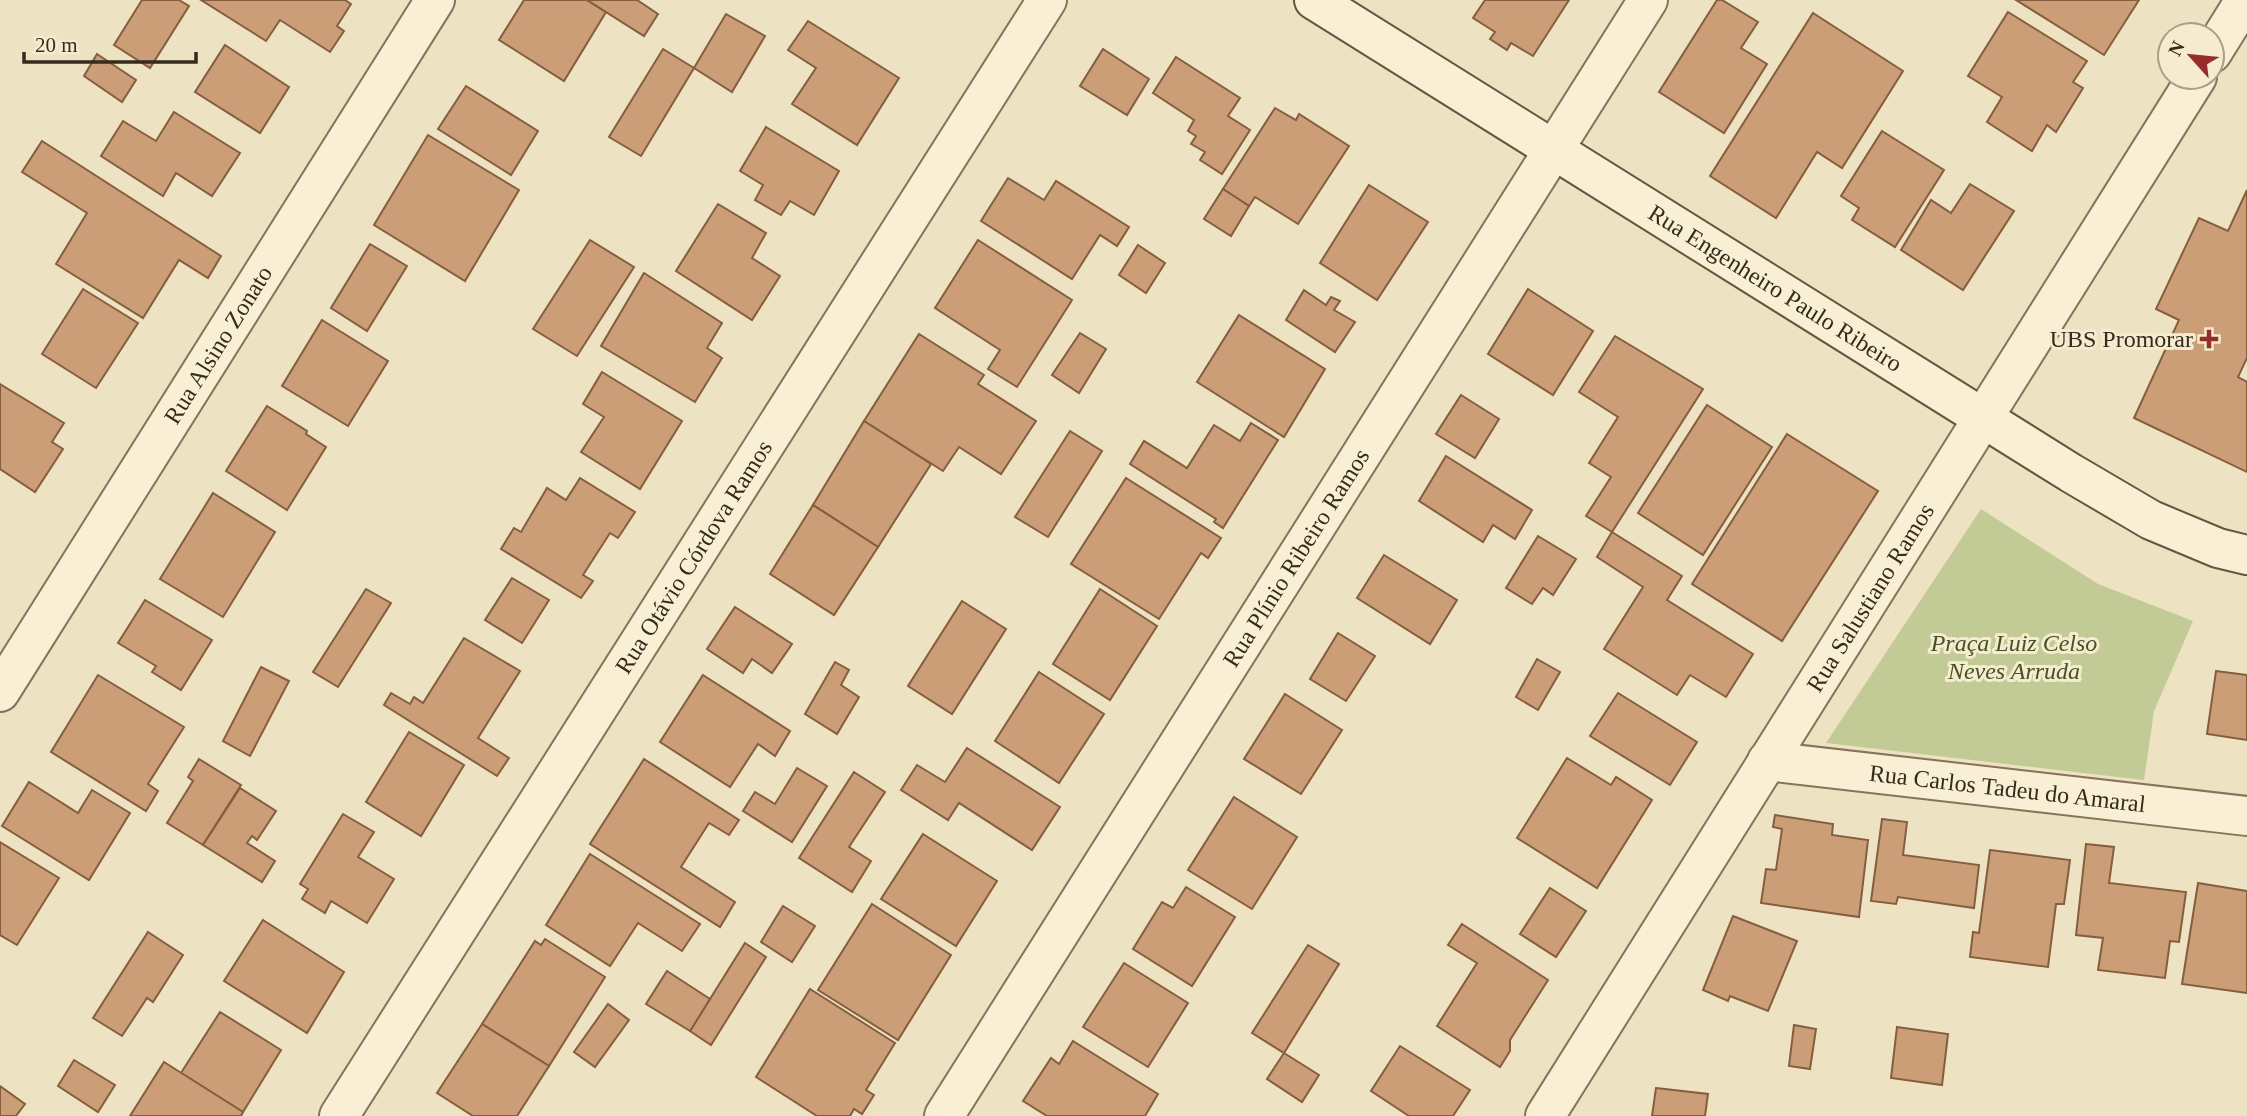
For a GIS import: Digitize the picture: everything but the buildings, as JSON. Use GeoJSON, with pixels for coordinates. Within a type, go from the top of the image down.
{"type":"FeatureCollection","features":[{"type":"Feature","properties":{"kind":"street","name":"Rua Alsino Zonato"},"geometry":{"type":"LineString","coordinates":[[0,692],[435,0]]}},
{"type":"Feature","properties":{"kind":"street","name":"Rua Otávio Córdova Ramos"},"geometry":{"type":"LineString","coordinates":[[339,1116],[1048,0]]}},
{"type":"Feature","properties":{"kind":"street","name":"Rua Engenheiro Paulo Ribeiro"},"geometry":{"type":"LineString","coordinates":[[1314,0],[2151,520],[2218,548],[2247,555]]}},
{"type":"Feature","properties":{"kind":"street","name":"Rua Plínio Ribeiro Ramos"},"geometry":{"type":"LineString","coordinates":[[944,1116],[1648,0]]}},
{"type":"Feature","properties":{"kind":"street"},"geometry":{"type":"LineString","coordinates":[[2226,30],[2245,0]]}},
{"type":"Feature","properties":{"kind":"street","name":"Rua Salustiano Ramos"},"geometry":{"type":"LineString","coordinates":[[1545,1116],[2188,91]]}},
{"type":"Feature","properties":{"kind":"street","name":"Rua Carlos Tadeu do Amaral"},"geometry":{"type":"LineString","coordinates":[[1767,761],[2247,817]]}},
{"type":"Feature","properties":{"kind":"green space","name":"Praça Luiz Celso Neves Arruda"},"geometry":{"type":"Polygon","coordinates":[[[1981,509],[2098,584],[2193,621],[2154,711],[2144,780],[1826,743],[1981,509]]]}},
{"type":"Feature","properties":{"kind":"place","name":"UBS Promorar"},"geometry":{"type":"Point","coordinates":[2209,339]}}]}
